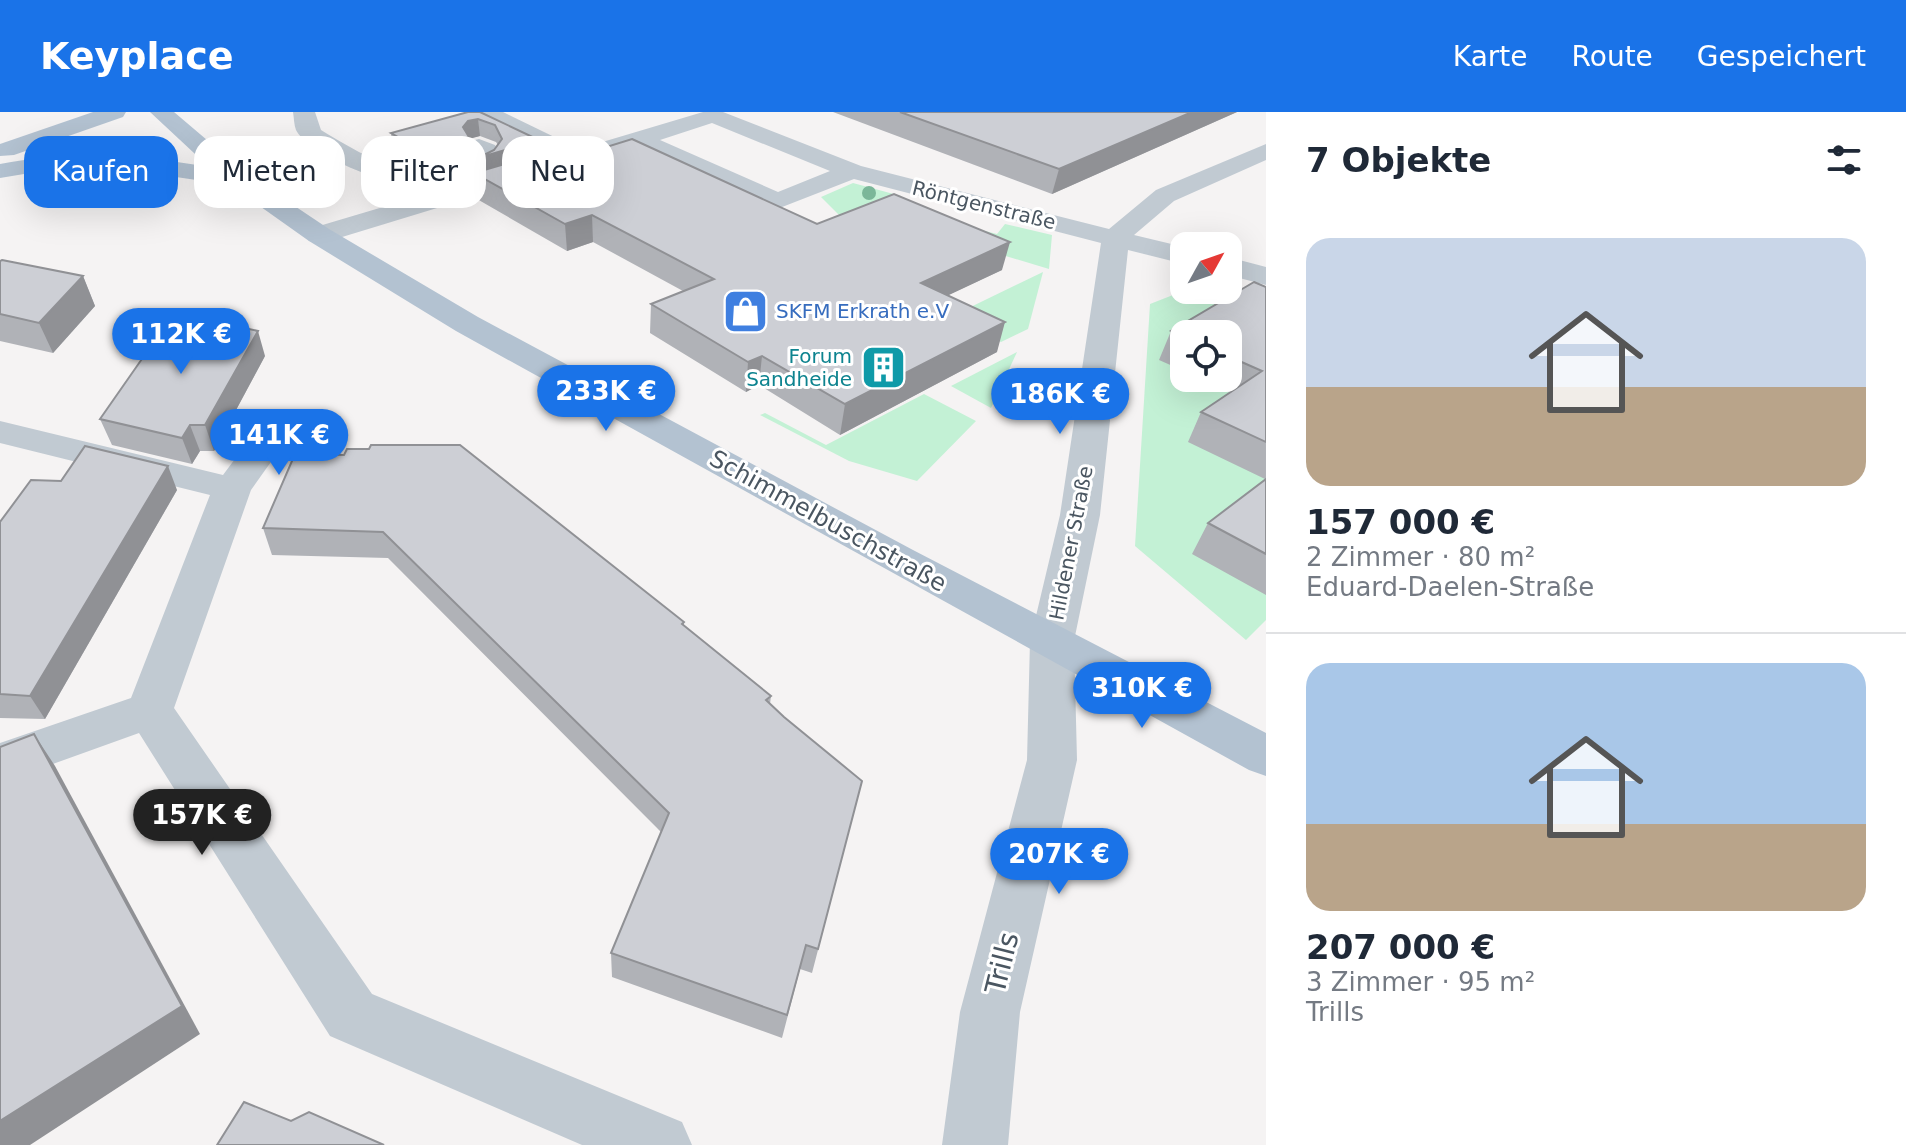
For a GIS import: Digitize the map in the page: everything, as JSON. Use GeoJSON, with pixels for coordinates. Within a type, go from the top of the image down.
{"type":"FeatureCollection","features":[{"type":"Feature","properties":{"kind":"main road"},"geometry":{"type":"LineString","coordinates":[[0,152],[115,112]]}},
{"type":"Feature","properties":{"kind":"main road","name":"Schimmelbuschstraße"},"geometry":{"type":"LineString","coordinates":[[161,112],[194,141]]}},
{"type":"Feature","properties":{"kind":"main road"},"geometry":{"type":"LineString","coordinates":[[0,171],[66,162],[107,161],[139,162],[194,171]]}},
{"type":"Feature","properties":{"kind":"main road","name":"Schimmelbuschstraße"},"geometry":{"type":"LineString","coordinates":[[280,208],[467,324],[1266,756]]}},
{"type":"Feature","properties":{"kind":"street"},"geometry":{"type":"LineString","coordinates":[[304,112],[307,129],[313,135],[361,162]]}},
{"type":"Feature","properties":{"kind":"street"},"geometry":{"type":"LineString","coordinates":[[485,112],[534,136]]}},
{"type":"Feature","properties":{"kind":"street","name":"Röntgenstraße"},"geometry":{"type":"LineString","coordinates":[[614,147],[713,116],[852,171],[1115,239]]}},
{"type":"Feature","properties":{"kind":"street"},"geometry":{"type":"LineString","coordinates":[[639,139],[777,201],[852,171]]}},
{"type":"Feature","properties":{"kind":"street"},"geometry":{"type":"LineString","coordinates":[[1170,253],[1115,239],[1132,218],[1158,197],[1266,151]]}},
{"type":"Feature","properties":{"kind":"street","name":"Röntgenstraße"},"geometry":{"type":"LineString","coordinates":[[319,235],[502,181]]}},
{"type":"Feature","properties":{"kind":"street","name":"Hildener Straße"},"geometry":{"type":"LineString","coordinates":[[1052,641],[1080,515],[1115,239]]}},
{"type":"Feature","properties":{"kind":"street"},"geometry":{"type":"LineString","coordinates":[[1242,270],[1266,276]]}},
{"type":"Feature","properties":{"kind":"street"},"geometry":{"type":"LineString","coordinates":[[150,710],[232,489],[277,428]]}},
{"type":"Feature","properties":{"kind":"street"},"geometry":{"type":"LineString","coordinates":[[0,432],[232,489]]}},
{"type":"Feature","properties":{"kind":"street","name":"Trills"},"geometry":{"type":"LineString","coordinates":[[975,1145],[990,1012],[1052,760],[1052,641]]}},
{"type":"Feature","properties":{"kind":"street"},"geometry":{"type":"LineString","coordinates":[[0,763],[150,710]]}},
{"type":"Feature","properties":{"kind":"street"},"geometry":{"type":"LineString","coordinates":[[150,710],[351,1015],[659,1145]]}},
{"type":"Feature","properties":{"kind":"green space"},"geometry":{"type":"Polygon","coordinates":[[[853,183],[901,196],[890,207],[997,234],[1005,224],[1052,235],[1049,269],[989,251],[845,221],[821,197],[853,183]]]}},
{"type":"Feature","properties":{"kind":"green space"},"geometry":{"type":"Polygon","coordinates":[[[1043,272],[1028,329],[1001,342],[950,317],[1043,272]]]}},
{"type":"Feature","properties":{"kind":"green space"},"geometry":{"type":"Polygon","coordinates":[[[1170,296],[1170,304],[1249,306],[1216,320],[1170,320],[1170,392],[1230,392],[1248,400],[1266,480],[1266,620],[1246,640],[1135,546],[1150,304],[1170,296]]]}},
{"type":"Feature","properties":{"kind":"green space"},"geometry":{"type":"Polygon","coordinates":[[[1017,352],[991,408],[951,386],[1017,352]]]}},
{"type":"Feature","properties":{"kind":"green space"},"geometry":{"type":"Polygon","coordinates":[[[924,394],[976,421],[917,481],[849,461],[760,415],[765,413],[826,445],[924,394]]]}},
{"type":"Feature","properties":{"kind":"building"},"geometry":{"type":"Polygon","coordinates":[[[468,112],[480,112],[531,136],[502,136],[502,139],[495,125],[478,119],[468,121],[463,127],[468,136],[396,136],[391,133],[468,112]]]}},
{"type":"Feature","properties":{"kind":"building"},"geometry":{"type":"Polygon","coordinates":[[[900,112],[1192,112],[1059,169],[900,112]]]}},
{"type":"Feature","properties":{"kind":"building"},"geometry":{"type":"Polygon","coordinates":[[[502,139],[502,151],[486,156],[502,139]]]}},
{"type":"Feature","properties":{"kind":"building"},"geometry":{"type":"Polygon","coordinates":[[[632,139],[817,224],[894,194],[1010,242],[921,283],[1005,322],[845,404],[762,356],[748,362],[651,304],[714,279],[592,215],[565,224],[536,208],[614,208],[614,145],[632,139]]]}},
{"type":"Feature","properties":{"kind":"building"},"geometry":{"type":"Polygon","coordinates":[[[502,165],[502,189],[486,180],[486,169],[502,165]]]}},
{"type":"Feature","properties":{"kind":"building"},"geometry":{"type":"Polygon","coordinates":[[[2,260],[83,276],[39,323],[0,314],[2,260]]]}},
{"type":"Feature","properties":{"kind":"building"},"geometry":{"type":"Polygon","coordinates":[[[1254,282],[1266,287],[1266,442],[1201,412],[1231,392],[1242,392],[1242,384],[1262,371],[1242,362],[1242,320],[1190,320],[1217,304],[1242,304],[1242,289],[1254,282]]]}},
{"type":"Feature","properties":{"kind":"building"},"geometry":{"type":"Polygon","coordinates":[[[174,313],[258,331],[205,425],[190,425],[182,438],[100,419],[174,313]]]}},
{"type":"Feature","properties":{"kind":"building"},"geometry":{"type":"Polygon","coordinates":[[[371,445],[460,445],[684,622],[682,624],[771,696],[766,700],[784,717],[862,781],[818,949],[806,945],[787,1015],[611,953],[669,813],[383,532],[263,528],[295,454],[344,455],[347,449],[369,449],[371,445]]]}},
{"type":"Feature","properties":{"kind":"building"},"geometry":{"type":"Polygon","coordinates":[[[85,446],[168,466],[30,696],[0,694],[0,522],[31,480],[61,481],[85,446]]]}},
{"type":"Feature","properties":{"kind":"building"},"geometry":{"type":"Polygon","coordinates":[[[1266,479],[1266,554],[1208,523],[1266,479]]]}},
{"type":"Feature","properties":{"kind":"building"},"geometry":{"type":"Polygon","coordinates":[[[34,734],[182,1006],[0,1121],[0,747],[34,734]]]}},
{"type":"Feature","properties":{"kind":"building"},"geometry":{"type":"Polygon","coordinates":[[[244,1102],[291,1121],[309,1112],[384,1145],[217,1145],[244,1102]]]}},
{"type":"Feature","properties":{"kind":"place","name":"SKFM Erkrath e.V"},"geometry":{"type":"Point","coordinates":[745,311]}},
{"type":"Feature","properties":{"kind":"place","name":"Forum Sandheide"},"geometry":{"type":"Point","coordinates":[883,367]}}]}
